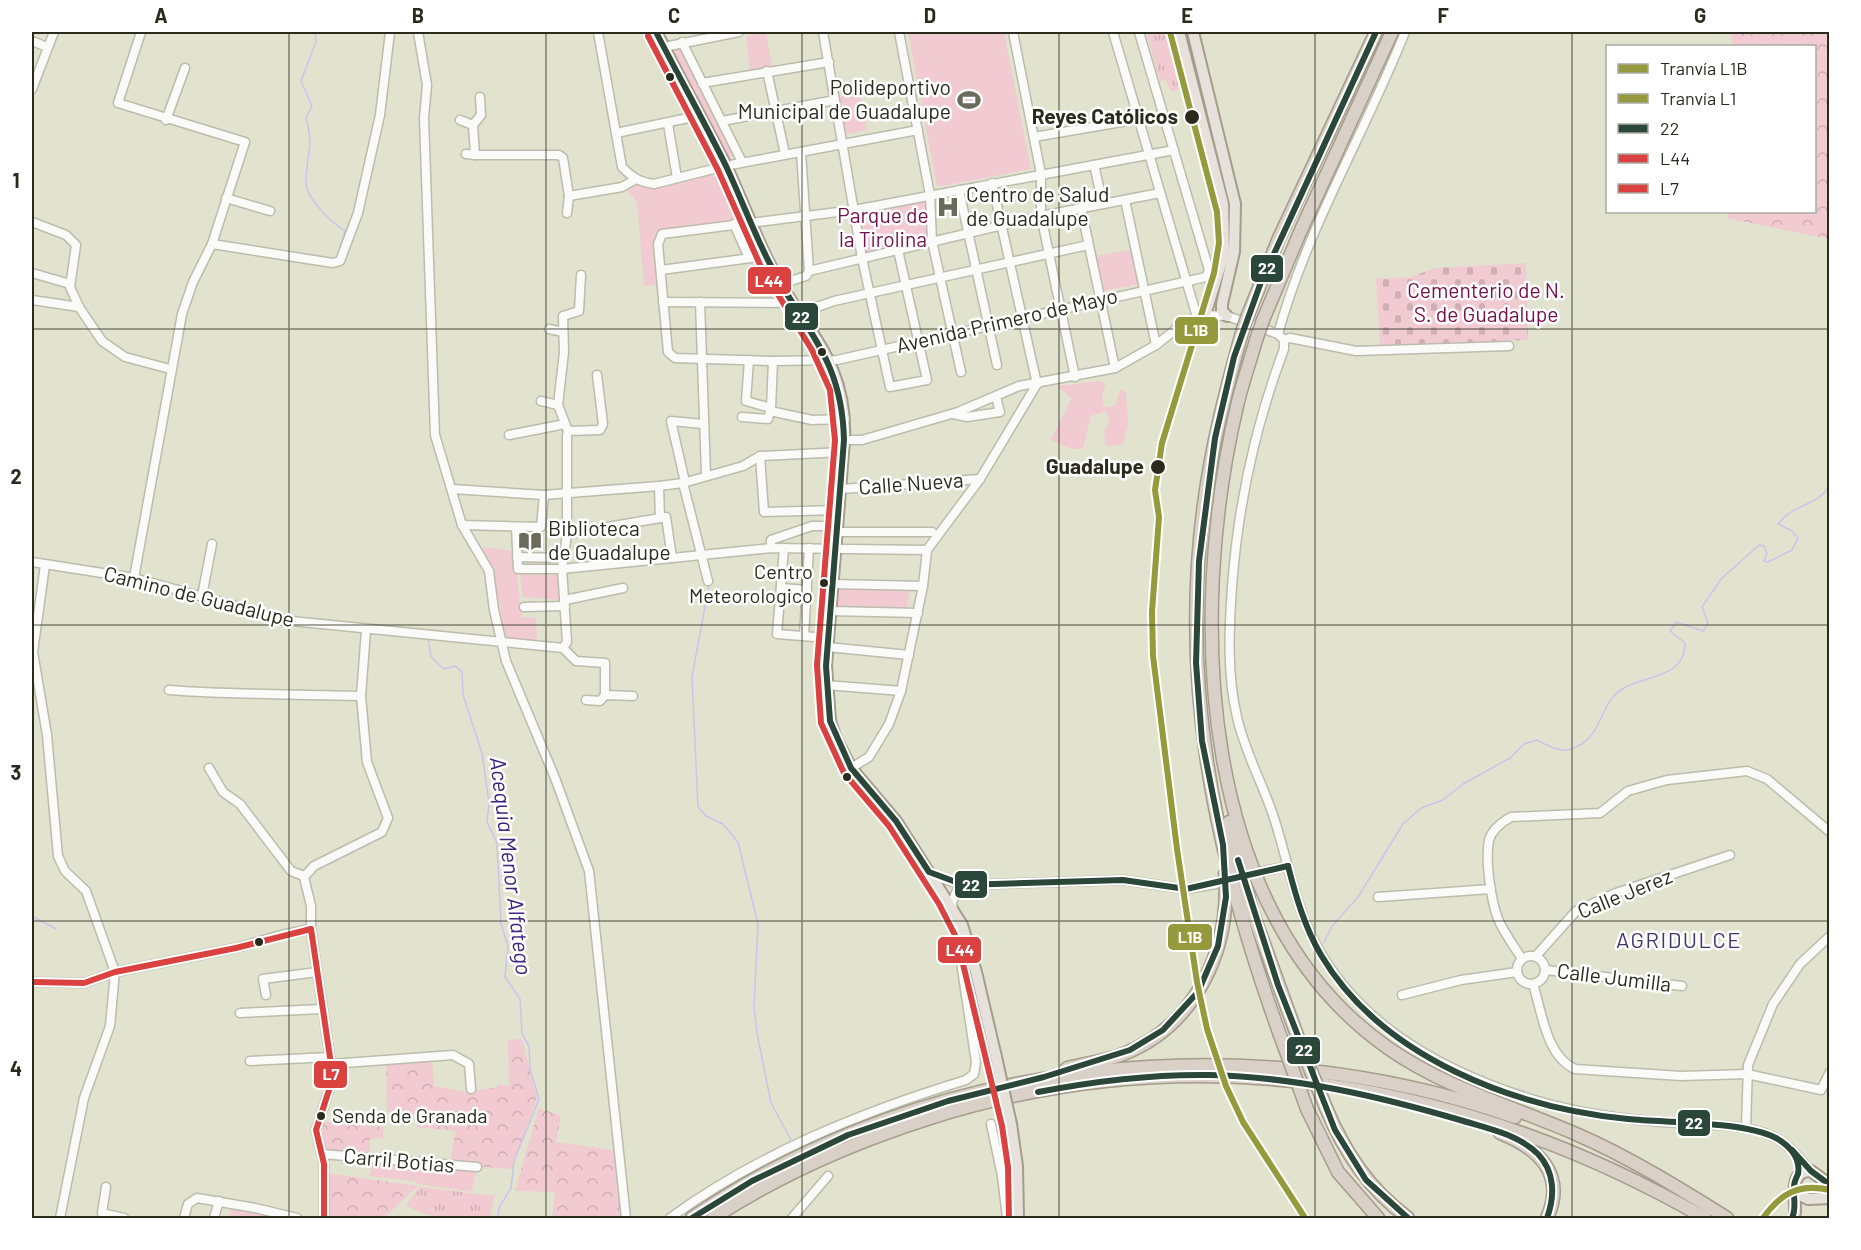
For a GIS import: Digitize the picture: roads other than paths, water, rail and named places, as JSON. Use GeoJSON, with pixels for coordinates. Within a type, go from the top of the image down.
{"type":"FeatureCollection","features":[{"type":"Feature","properties":{"kind":"highway"},"geometry":{"type":"LineString","coordinates":[[1376,32],[1279,238],[1243,329],[1224,399],[1209,468],[1197,585],[1198,702],[1212,800],[1257,968],[1307,1109],[1338,1172],[1365,1206],[1378,1218]]}},
{"type":"Feature","properties":{"kind":"highway"},"geometry":{"type":"LineString","coordinates":[[1392,32],[1296,239],[1263,320],[1236,406],[1213,569],[1210,673],[1222,785],[1235,846],[1252,911],[1302,1049],[1326,1108],[1357,1167],[1385,1200],[1408,1218]]}},
{"type":"Feature","properties":{"kind":"highway"},"geometry":{"type":"LineString","coordinates":[[1213,569],[1216,696],[1223,755],[1234,808],[1260,889],[1294,953],[1316,982],[1351,1018],[1387,1048],[1416,1066],[1456,1086],[1581,1136],[1727,1218]]}},
{"type":"Feature","properties":{"kind":"highway"},"geometry":{"type":"LineString","coordinates":[[1041,1078],[1066,1068],[1122,1055],[1162,1031],[1189,1005],[1209,972],[1222,933],[1226,903],[1223,846]]}},
{"type":"Feature","properties":{"kind":"highway"},"geometry":{"type":"LineString","coordinates":[[692,1218],[759,1178],[866,1128],[949,1101],[1041,1078],[1128,1068],[1189,1065],[1275,1068],[1340,1075],[1417,1089],[1483,1107],[1563,1134],[1622,1158]]}},
{"type":"Feature","properties":{"kind":"highway"},"geometry":{"type":"LineString","coordinates":[[713,1218],[752,1195],[832,1155],[899,1128],[991,1101],[1062,1087],[1128,1079],[1208,1075],[1277,1079],[1373,1091],[1476,1117],[1575,1154],[1705,1218]]}},
{"type":"Feature","properties":{"kind":"highway"},"geometry":{"type":"LineString","coordinates":[[1277,1079],[1414,1107],[1498,1132],[1524,1144],[1538,1155],[1551,1176],[1553,1199],[1547,1218]]}},
{"type":"Feature","properties":{"kind":"main road"},"geometry":{"type":"LineString","coordinates":[[656,32],[726,166],[766,256],[829,361],[840,385],[845,419],[827,643],[826,685],[836,739],[851,768],[896,821],[929,872],[945,885],[952,908],[971,951],[1011,1124],[1017,1166],[1018,1218]]}},
{"type":"Feature","properties":{"kind":"main road"},"geometry":{"type":"LineString","coordinates":[[1179,32],[1223,204],[1224,254],[1204,315]]}},
{"type":"Feature","properties":{"kind":"main road"},"geometry":{"type":"LineString","coordinates":[[1193,32],[1235,204],[1234,252],[1222,304],[1222,311],[1227,316]]}},
{"type":"Feature","properties":{"kind":"main road"},"geometry":{"type":"LineString","coordinates":[[1204,315],[1228,278]]}},
{"type":"Feature","properties":{"kind":"main road"},"geometry":{"type":"LineString","coordinates":[[1811,1171],[1826,1182],[1794,1216],[1796,1193],[1794,1183],[1802,1172],[1811,1171]]}},
{"type":"Feature","properties":{"kind":"main road"},"geometry":{"type":"LineString","coordinates":[[1796,1193],[1810,1199],[1830,1198]]}},
{"type":"Feature","properties":{"kind":"street"},"geometry":{"type":"LineString","coordinates":[[32,89],[54,32]]}},
{"type":"Feature","properties":{"kind":"street"},"geometry":{"type":"LineString","coordinates":[[134,578],[185,303],[212,244],[225,198],[246,142],[118,104],[141,32]]}},
{"type":"Feature","properties":{"kind":"street"},"geometry":{"type":"LineString","coordinates":[[212,244],[333,263],[340,261],[350,240],[365,182],[382,104],[390,32]]}},
{"type":"Feature","properties":{"kind":"street"},"geometry":{"type":"LineString","coordinates":[[418,32],[427,85],[424,118],[435,435],[462,525],[489,571],[494,610],[506,661],[555,778],[589,871],[626,1218]]}},
{"type":"Feature","properties":{"kind":"street"},"geometry":{"type":"LineString","coordinates":[[598,32],[622,167],[636,179],[654,184],[742,162],[918,130]]}},
{"type":"Feature","properties":{"kind":"street"},"geometry":{"type":"LineString","coordinates":[[674,32],[742,162]]}},
{"type":"Feature","properties":{"kind":"street"},"geometry":{"type":"LineString","coordinates":[[664,46],[738,32]]}},
{"type":"Feature","properties":{"kind":"street"},"geometry":{"type":"LineString","coordinates":[[823,32],[862,258],[884,348],[890,387],[927,380],[898,250]]}},
{"type":"Feature","properties":{"kind":"street"},"geometry":{"type":"LineString","coordinates":[[899,32],[930,195],[932,242],[961,372]]}},
{"type":"Feature","properties":{"kind":"street"},"geometry":{"type":"LineString","coordinates":[[1013,32],[1041,174],[1041,216],[1075,377]]}},
{"type":"Feature","properties":{"kind":"street"},"geometry":{"type":"LineString","coordinates":[[1113,32],[1186,281],[1204,315]]}},
{"type":"Feature","properties":{"kind":"street"},"geometry":{"type":"LineString","coordinates":[[794,303],[663,302],[658,244],[662,234],[854,210],[1174,150],[1139,32]]}},
{"type":"Feature","properties":{"kind":"street"},"geometry":{"type":"LineString","coordinates":[[1405,32],[1382,91],[1296,273],[1281,337],[1284,349],[1252,449],[1237,524],[1230,637],[1231,670],[1237,717],[1251,760],[1270,805],[1305,922],[1328,966],[1371,1016],[1418,1051],[1492,1086],[1573,1110],[1614,1118],[1746,1128],[1773,1136],[1789,1146],[1811,1171]]}},
{"type":"Feature","properties":{"kind":"street"},"geometry":{"type":"LineString","coordinates":[[32,41],[47,47]]}},
{"type":"Feature","properties":{"kind":"street"},"geometry":{"type":"LineString","coordinates":[[702,83],[829,62]]}},
{"type":"Feature","properties":{"kind":"street"},"geometry":{"type":"LineString","coordinates":[[166,120],[185,68]]}},
{"type":"Feature","properties":{"kind":"street"},"geometry":{"type":"LineString","coordinates":[[767,71],[785,154]]}},
{"type":"Feature","properties":{"kind":"street"},"geometry":{"type":"LineString","coordinates":[[480,97],[481,115],[473,125],[471,155],[559,155],[563,158],[569,196],[567,213]]}},
{"type":"Feature","properties":{"kind":"street"},"geometry":{"type":"LineString","coordinates":[[722,122],[835,100]]}},
{"type":"Feature","properties":{"kind":"street"},"geometry":{"type":"LineString","coordinates":[[616,133],[698,116]]}},
{"type":"Feature","properties":{"kind":"street"},"geometry":{"type":"LineString","coordinates":[[1034,137],[1139,118]]}},
{"type":"Feature","properties":{"kind":"street"},"geometry":{"type":"LineString","coordinates":[[460,120],[473,125]]}},
{"type":"Feature","properties":{"kind":"street"},"geometry":{"type":"LineString","coordinates":[[668,124],[677,178]]}},
{"type":"Feature","properties":{"kind":"street","name":"Avenida Primero de Mayo"},"geometry":{"type":"LineString","coordinates":[[663,302],[668,352],[675,358],[829,361],[1206,277],[1209,270],[1174,150]]}},
{"type":"Feature","properties":{"kind":"street"},"geometry":{"type":"LineString","coordinates":[[781,284],[806,276],[809,271],[801,152]]}},
{"type":"Feature","properties":{"kind":"street"},"geometry":{"type":"LineString","coordinates":[[1094,165],[1103,204]]}},
{"type":"Feature","properties":{"kind":"street"},"geometry":{"type":"LineString","coordinates":[[569,196],[622,187],[636,179]]}},
{"type":"Feature","properties":{"kind":"street"},"geometry":{"type":"LineString","coordinates":[[851,768],[869,757],[889,724],[901,691],[923,586],[927,550],[980,479],[1037,384],[992,183]]}},
{"type":"Feature","properties":{"kind":"street"},"geometry":{"type":"LineString","coordinates":[[959,190],[997,365]]}},
{"type":"Feature","properties":{"kind":"street"},"geometry":{"type":"LineString","coordinates":[[809,271],[1041,216],[1160,193]]}},
{"type":"Feature","properties":{"kind":"street"},"geometry":{"type":"LineString","coordinates":[[225,198],[270,211]]}},
{"type":"Feature","properties":{"kind":"street"},"geometry":{"type":"LineString","coordinates":[[1125,200],[1156,345]]}},
{"type":"Feature","properties":{"kind":"street"},"geometry":{"type":"LineString","coordinates":[[1081,208],[1115,368]]}},
{"type":"Feature","properties":{"kind":"street"},"geometry":{"type":"LineString","coordinates":[[32,222],[66,235],[76,244],[70,284],[79,307],[107,347],[132,359],[171,369]]}},
{"type":"Feature","properties":{"kind":"street"},"geometry":{"type":"LineString","coordinates":[[734,224],[749,258]]}},
{"type":"Feature","properties":{"kind":"street"},"geometry":{"type":"LineString","coordinates":[[800,313],[834,301],[1089,245]]}},
{"type":"Feature","properties":{"kind":"street"},"geometry":{"type":"LineString","coordinates":[[661,270],[766,256]]}},
{"type":"Feature","properties":{"kind":"street"},"geometry":{"type":"LineString","coordinates":[[32,273],[70,284]]}},
{"type":"Feature","properties":{"kind":"street"},"geometry":{"type":"LineString","coordinates":[[581,275],[579,311],[563,316],[564,352],[558,405],[566,428],[567,534],[562,569],[567,642],[563,648],[576,662],[605,663],[605,695],[600,701],[586,700]]}},
{"type":"Feature","properties":{"kind":"street"},"geometry":{"type":"LineString","coordinates":[[32,300],[79,307]]}},
{"type":"Feature","properties":{"kind":"street"},"geometry":{"type":"LineString","coordinates":[[700,302],[706,475]]}},
{"type":"Feature","properties":{"kind":"street"},"geometry":{"type":"LineString","coordinates":[[844,440],[862,440],[952,414],[1019,386],[1115,368],[1156,345],[1172,331],[1204,315],[1227,316],[1281,337],[1356,351],[1509,346]]}},
{"type":"Feature","properties":{"kind":"street"},"geometry":{"type":"LineString","coordinates":[[549,329],[563,332]]}},
{"type":"Feature","properties":{"kind":"street"},"geometry":{"type":"LineString","coordinates":[[748,360],[746,401],[812,420],[845,419]]}},
{"type":"Feature","properties":{"kind":"street"},"geometry":{"type":"LineString","coordinates":[[742,417],[768,419],[773,361]]}},
{"type":"Feature","properties":{"kind":"street"},"geometry":{"type":"LineString","coordinates":[[509,435],[566,428],[600,430],[603,424],[597,375]]}},
{"type":"Feature","properties":{"kind":"street"},"geometry":{"type":"LineString","coordinates":[[952,414],[967,417],[1000,412],[996,397]]}},
{"type":"Feature","properties":{"kind":"street"},"geometry":{"type":"LineString","coordinates":[[541,401],[558,405]]}},
{"type":"Feature","properties":{"kind":"street"},"geometry":{"type":"LineString","coordinates":[[703,424],[671,421],[708,581]]}},
{"type":"Feature","properties":{"kind":"street"},"geometry":{"type":"LineString","coordinates":[[452,489],[544,495],[659,486],[684,483],[743,466],[760,456],[843,452]]}},
{"type":"Feature","properties":{"kind":"street"},"geometry":{"type":"LineString","coordinates":[[760,456],[764,512],[839,510]]}},
{"type":"Feature","properties":{"kind":"street","name":"Calle Nueva"},"geometry":{"type":"LineString","coordinates":[[841,489],[980,479]]}},
{"type":"Feature","properties":{"kind":"street"},"geometry":{"type":"LineString","coordinates":[[659,486],[660,518]]}},
{"type":"Feature","properties":{"kind":"street"},"geometry":{"type":"LineString","coordinates":[[462,525],[541,527],[544,495]]}},
{"type":"Feature","properties":{"kind":"street"},"geometry":{"type":"LineString","coordinates":[[567,534],[666,517],[672,558]]}},
{"type":"Feature","properties":{"kind":"street"},"geometry":{"type":"LineString","coordinates":[[771,548],[771,540],[812,526],[932,532]]}},
{"type":"Feature","properties":{"kind":"street"},"geometry":{"type":"LineString","coordinates":[[516,527],[518,569],[562,569],[771,548],[927,550]]}},
{"type":"Feature","properties":{"kind":"street"},"geometry":{"type":"LineString","coordinates":[[202,596],[212,544]]}},
{"type":"Feature","properties":{"kind":"street"},"geometry":{"type":"LineString","coordinates":[[784,548],[777,634],[804,636],[827,643],[909,655]]}},
{"type":"Feature","properties":{"kind":"street"},"geometry":{"type":"LineString","coordinates":[[804,636],[809,548]]}},
{"type":"Feature","properties":{"kind":"street"},"geometry":{"type":"LineString","coordinates":[[517,557],[562,558]]}},
{"type":"Feature","properties":{"kind":"street","name":"Camino de Guadalupe"},"geometry":{"type":"LineString","coordinates":[[32,562],[134,578],[291,621],[563,648]]}},
{"type":"Feature","properties":{"kind":"street"},"geometry":{"type":"LineString","coordinates":[[45,564],[33,652],[45,723],[58,856],[65,871],[86,891],[115,972],[110,1026],[84,1098],[60,1218]]}},
{"type":"Feature","properties":{"kind":"street"},"geometry":{"type":"LineString","coordinates":[[832,584],[923,586]]}},
{"type":"Feature","properties":{"kind":"street"},"geometry":{"type":"LineString","coordinates":[[524,607],[565,603],[623,588]]}},
{"type":"Feature","properties":{"kind":"street"},"geometry":{"type":"LineString","coordinates":[[780,588],[807,590]]}},
{"type":"Feature","properties":{"kind":"street"},"geometry":{"type":"LineString","coordinates":[[830,612],[918,613]]}},
{"type":"Feature","properties":{"kind":"street"},"geometry":{"type":"LineString","coordinates":[[304,876],[314,866],[382,832],[388,824],[388,818],[368,762],[361,696],[366,630]]}},
{"type":"Feature","properties":{"kind":"street"},"geometry":{"type":"LineString","coordinates":[[826,685],[901,691]]}},
{"type":"Feature","properties":{"kind":"street"},"geometry":{"type":"LineString","coordinates":[[169,690],[250,696],[286,693],[361,696]]}},
{"type":"Feature","properties":{"kind":"street"},"geometry":{"type":"LineString","coordinates":[[605,695],[633,696]]}},
{"type":"Feature","properties":{"kind":"street"},"geometry":{"type":"LineString","coordinates":[[209,768],[223,792],[240,804],[291,871],[304,876]]}},
{"type":"Feature","properties":{"kind":"street"},"geometry":{"type":"LineString","coordinates":[[1522,960],[1499,921],[1491,890],[1489,839],[1502,822],[1511,818],[1600,813],[1628,791],[1667,780],[1736,770],[1757,773],[1830,832]]}},
{"type":"Feature","properties":{"kind":"street","name":"Calle Jerez"},"geometry":{"type":"LineString","coordinates":[[1536,956],[1576,911],[1616,893],[1730,855]]}},
{"type":"Feature","properties":{"kind":"street"},"geometry":{"type":"LineString","coordinates":[[1260,872],[1288,866]]}},
{"type":"Feature","properties":{"kind":"street"},"geometry":{"type":"LineString","coordinates":[[304,876],[311,906],[311,929],[330,1060],[330,1087],[316,1130],[322,1154],[324,1218]]}},
{"type":"Feature","properties":{"kind":"street"},"geometry":{"type":"LineString","coordinates":[[945,885],[961,887],[1122,880],[1186,889],[1216,884]]}},
{"type":"Feature","properties":{"kind":"street"},"geometry":{"type":"LineString","coordinates":[[670,1218],[713,1187],[798,1143],[899,1101],[966,1080],[974,1074],[976,1062],[952,908],[952,898],[961,887]]}},
{"type":"Feature","properties":{"kind":"street"},"geometry":{"type":"LineString","coordinates":[[1378,897],[1491,890]]}},
{"type":"Feature","properties":{"kind":"street"},"geometry":{"type":"LineString","coordinates":[[32,982],[77,984],[115,972],[236,948],[311,929]]}},
{"type":"Feature","properties":{"kind":"street"},"geometry":{"type":"LineString","coordinates":[[1746,1128],[1747,1074],[1752,1053],[1786,982],[1830,936]]}},
{"type":"Feature","properties":{"kind":"street"},"geometry":{"type":"LineString","coordinates":[[1517,972],[1525,982],[1533,984],[1542,979],[1546,970],[1541,959],[1536,956],[1522,960]]}},
{"type":"Feature","properties":{"kind":"street"},"geometry":{"type":"LineString","coordinates":[[1517,972],[1522,960]]}},
{"type":"Feature","properties":{"kind":"street","name":"Calle Jumilla"},"geometry":{"type":"LineString","coordinates":[[1546,970],[1682,986]]}},
{"type":"Feature","properties":{"kind":"street"},"geometry":{"type":"LineString","coordinates":[[266,995],[263,979],[317,972]]}},
{"type":"Feature","properties":{"kind":"street"},"geometry":{"type":"LineString","coordinates":[[1402,994],[1461,980],[1517,972]]}},
{"type":"Feature","properties":{"kind":"street"},"geometry":{"type":"LineString","coordinates":[[1533,984],[1554,1050],[1559,1060],[1575,1069],[1681,1076],[1747,1074],[1821,1090],[1830,1072]]}},
{"type":"Feature","properties":{"kind":"street"},"geometry":{"type":"LineString","coordinates":[[240,1013],[322,1009]]}},
{"type":"Feature","properties":{"kind":"street"},"geometry":{"type":"LineString","coordinates":[[250,1061],[453,1055],[469,1064],[471,1089]]}},
{"type":"Feature","properties":{"kind":"street"},"geometry":{"type":"LineString","coordinates":[[990,1124],[1002,1176],[1007,1218]]}},
{"type":"Feature","properties":{"kind":"street"},"geometry":{"type":"LineString","coordinates":[[1789,1146],[1798,1161],[1797,1176]]}},
{"type":"Feature","properties":{"kind":"street","name":"Carril Botias"},"geometry":{"type":"LineString","coordinates":[[322,1154],[477,1167]]}},
{"type":"Feature","properties":{"kind":"street"},"geometry":{"type":"LineString","coordinates":[[792,1218],[801,1214],[828,1176]]}},
{"type":"Feature","properties":{"kind":"street"},"geometry":{"type":"LineString","coordinates":[[106,1187],[102,1213],[124,1218]]}},
{"type":"Feature","properties":{"kind":"street"},"geometry":{"type":"LineString","coordinates":[[184,1218],[188,1204],[192,1200],[201,1198],[297,1218]]}},
{"type":"Feature","properties":{"kind":"street"},"geometry":{"type":"LineString","coordinates":[[214,1218],[219,1201]]}},
{"type":"Feature","properties":{"kind":"waterway","name":"Acequia Menor Alfatego"},"geometry":{"type":"LineString","coordinates":[[315,32],[316,42],[301,81],[312,106],[306,118],[310,143],[306,180],[314,202],[326,216],[345,231],[338,254]]}},
{"type":"Feature","properties":{"kind":"waterway"},"geometry":{"type":"LineString","coordinates":[[1324,942],[1333,925],[1358,897],[1403,824],[1421,808],[1443,800],[1463,784],[1510,758],[1524,744],[1537,740],[1562,750],[1582,744],[1596,729],[1615,694],[1633,684],[1663,674],[1679,663],[1685,643],[1670,631],[1676,622],[1703,631],[1708,623],[1702,607],[1721,579],[1759,545],[1764,546],[1767,553],[1764,561],[1768,562],[1792,550],[1798,538],[1792,531],[1778,524],[1791,512],[1821,496],[1830,483]]}},
{"type":"Feature","properties":{"kind":"waterway"},"geometry":{"type":"LineString","coordinates":[[709,585],[692,677],[698,807],[706,816],[723,824],[738,842],[758,924],[754,1006],[757,1033],[771,1103],[791,1140]]}},
{"type":"Feature","properties":{"kind":"waterway","name":"Acequia Menor Alfatego"},"geometry":{"type":"LineString","coordinates":[[428,638],[431,657],[444,669],[455,666],[462,672],[463,695],[482,753],[489,803],[487,822],[497,843],[501,924],[508,946],[505,977],[520,999],[522,1033],[529,1047],[530,1069],[539,1099],[514,1161],[511,1188],[499,1208],[498,1218]]}},
{"type":"Feature","properties":{"kind":"waterway"},"geometry":{"type":"LineString","coordinates":[[32,916],[56,929]]}},
{"type":"Feature","properties":{"kind":"tram line","name":"L1B"},"geometry":{"type":"LineString","coordinates":[[1170,32],[1217,212],[1219,243],[1214,273],[1162,443],[1155,490],[1159,517],[1152,612],[1153,656],[1177,849],[1197,982],[1207,1029],[1226,1086],[1243,1122],[1305,1218]]}},
{"type":"Feature","properties":{"kind":"tram line","name":"L1"},"geometry":{"type":"LineString","coordinates":[[1763,1218],[1777,1202],[1792,1192],[1809,1188],[1830,1190]]}},
{"type":"Feature","properties":{"kind":"place","name":"Polideportivo Municipal de Guadalupe"},"geometry":{"type":"Point","coordinates":[969,100]}},
{"type":"Feature","properties":{"kind":"place","name":"Reyes Católicos"},"geometry":{"type":"Point","coordinates":[1192,117]}},
{"type":"Feature","properties":{"kind":"place","name":"Centro de Salud de Guadalupe"},"geometry":{"type":"Point","coordinates":[948,207]}},
{"type":"Feature","properties":{"kind":"place","name":"Guadalupe"},"geometry":{"type":"Point","coordinates":[1158,467]}},
{"type":"Feature","properties":{"kind":"place","name":"Biblioteca de Guadalupe"},"geometry":{"type":"Point","coordinates":[530,541]}},
{"type":"Feature","properties":{"kind":"place","name":"Centro Meteorologico"},"geometry":{"type":"Point","coordinates":[824,583]}},
{"type":"Feature","properties":{"kind":"place","name":"Senda de Granada"},"geometry":{"type":"Point","coordinates":[321,1116]}},
{"type":"Feature","properties":{"kind":"district","name":"AGRIDULCE"},"geometry":{"type":"Point","coordinates":[1679,940]}},
{"type":"Feature","properties":{"kind":"park label","name":"Parque de la Tirolina"},"geometry":{"type":"Point","coordinates":[883,228]}},
{"type":"Feature","properties":{"kind":"park label","name":"Cementerio de N. S. de Guadalupe"},"geometry":{"type":"Point","coordinates":[1486,303]}}]}
